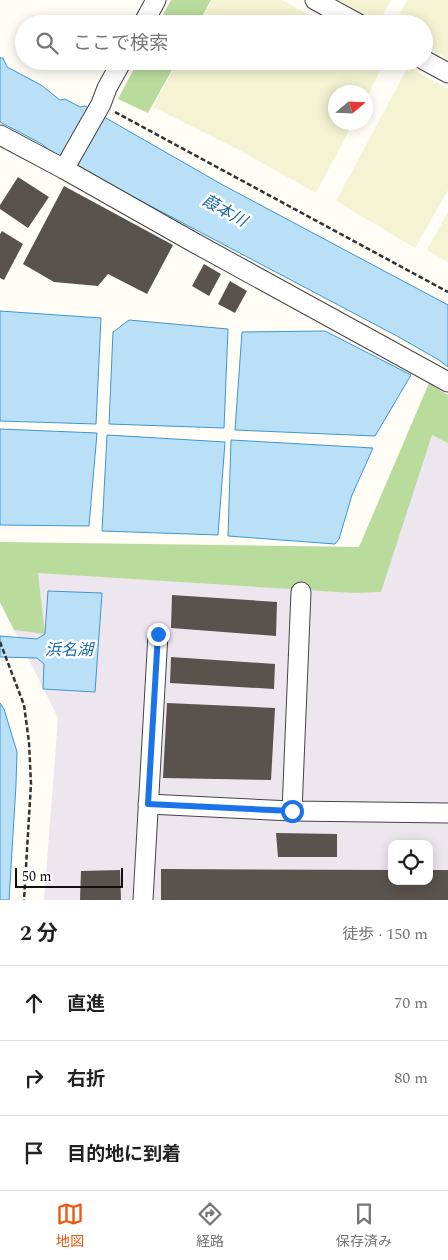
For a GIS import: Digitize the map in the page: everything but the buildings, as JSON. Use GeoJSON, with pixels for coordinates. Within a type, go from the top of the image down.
{"type":"FeatureCollection","features":[{"type":"Feature","properties":{"kind":"street"},"geometry":{"type":"LineString","coordinates":[[148,15],[156,0]]}},
{"type":"Feature","properties":{"kind":"street"},"geometry":{"type":"LineString","coordinates":[[316,0],[343,15]]}},
{"type":"Feature","properties":{"kind":"street"},"geometry":{"type":"LineString","coordinates":[[433,65],[448,73]]}},
{"type":"Feature","properties":{"kind":"street"},"geometry":{"type":"LineString","coordinates":[[64,169],[101,104],[117,70]]}},
{"type":"Feature","properties":{"kind":"street"},"geometry":{"type":"LineString","coordinates":[[0,135],[448,382]]}},
{"type":"Feature","properties":{"kind":"street"},"geometry":{"type":"LineString","coordinates":[[292,811],[301,592]]}},
{"type":"Feature","properties":{"kind":"street"},"geometry":{"type":"LineString","coordinates":[[143,900],[158,634]]}},
{"type":"Feature","properties":{"kind":"street"},"geometry":{"type":"LineString","coordinates":[[148,804],[292,811],[448,812]]}},
{"type":"Feature","properties":{"kind":"path"},"geometry":{"type":"LineString","coordinates":[[101,104],[448,292]]}},
{"type":"Feature","properties":{"kind":"path"},"geometry":{"type":"LineString","coordinates":[[0,642],[24,705],[32,784],[24,900]]}},
{"type":"Feature","properties":{"kind":"shaded area"},"geometry":{"type":"Polygon","coordinates":[[[212,0],[282,0],[309,15],[204,15],[212,0]]]}},
{"type":"Feature","properties":{"kind":"shaded area"},"geometry":{"type":"Polygon","coordinates":[[[334,0],[391,0],[383,15],[360,15],[334,0]]]}},
{"type":"Feature","properties":{"kind":"shaded area"},"geometry":{"type":"Polygon","coordinates":[[[407,0],[448,0],[448,59],[433,51],[433,15],[400,15],[407,0]]]}},
{"type":"Feature","properties":{"kind":"shaded area"},"geometry":{"type":"Polygon","coordinates":[[[173,70],[380,70],[373,85],[328,85],[328,130],[349,130],[316,193],[239,150],[153,107],[173,70]]]}},
{"type":"Feature","properties":{"kind":"shaded area"},"geometry":{"type":"Polygon","coordinates":[[[406,70],[413,70],[448,89],[448,190],[415,248],[336,201],[406,70]]]}},
{"type":"Feature","properties":{"kind":"shaded area"},"geometry":{"type":"Polygon","coordinates":[[[448,212],[448,262],[427,250],[448,212]]]}},
{"type":"Feature","properties":{"kind":"shaded area"},"geometry":{"type":"Polygon","coordinates":[[[445,405],[448,407],[448,900],[44,900],[58,718],[0,602],[0,544],[377,565],[445,405]]]}},
{"type":"Feature","properties":{"kind":"green space"},"geometry":{"type":"Polygon","coordinates":[[[171,0],[211,0],[203,15],[163,15],[171,0]]]}},
{"type":"Feature","properties":{"kind":"green space"},"geometry":{"type":"Polygon","coordinates":[[[133,70],[172,70],[148,113],[118,99],[133,70]]]}},
{"type":"Feature","properties":{"kind":"green space"},"geometry":{"type":"Polygon","coordinates":[[[429,383],[448,395],[448,443],[432,435],[381,592],[354,593],[38,573],[45,634],[14,630],[0,602],[0,542],[359,547],[429,383]]]}},
{"type":"Feature","properties":{"kind":"water","name":"葭本川"},"geometry":{"type":"Polygon","coordinates":[[[0,58],[3,58],[7,67],[41,85],[60,100],[65,99],[80,107],[85,106],[221,184],[448,305],[448,367],[397,336],[54,155],[42,144],[0,122],[0,58]]]}},
{"type":"Feature","properties":{"kind":"water"},"geometry":{"type":"Polygon","coordinates":[[[0,311],[101,318],[96,424],[0,421],[0,311]]]}},
{"type":"Feature","properties":{"kind":"water"},"geometry":{"type":"Polygon","coordinates":[[[129,320],[228,329],[224,428],[109,424],[113,332],[129,320]]]}},
{"type":"Feature","properties":{"kind":"water"},"geometry":{"type":"Polygon","coordinates":[[[325,331],[411,375],[375,436],[235,430],[242,332],[325,331]]]}},
{"type":"Feature","properties":{"kind":"water"},"geometry":{"type":"Polygon","coordinates":[[[0,429],[97,433],[89,526],[0,525],[0,429]]]}},
{"type":"Feature","properties":{"kind":"water"},"geometry":{"type":"Polygon","coordinates":[[[107,435],[225,442],[218,535],[102,531],[107,435]]]}},
{"type":"Feature","properties":{"kind":"water"},"geometry":{"type":"Polygon","coordinates":[[[231,440],[373,448],[352,495],[339,539],[335,544],[228,536],[231,440]]]}},
{"type":"Feature","properties":{"kind":"water","name":"浜名湖"},"geometry":{"type":"Polygon","coordinates":[[[48,591],[102,593],[95,692],[43,689],[44,664],[37,658],[0,657],[0,636],[37,639],[45,634],[48,591]]]}},
{"type":"Feature","properties":{"kind":"water"},"geometry":{"type":"Polygon","coordinates":[[[0,703],[4,709],[17,752],[9,900],[0,900],[0,703]]]}},
{"type":"Feature","properties":{"kind":"route"},"geometry":{"type":"LineString","coordinates":[[158,634],[148,804],[292,811]]}}]}
